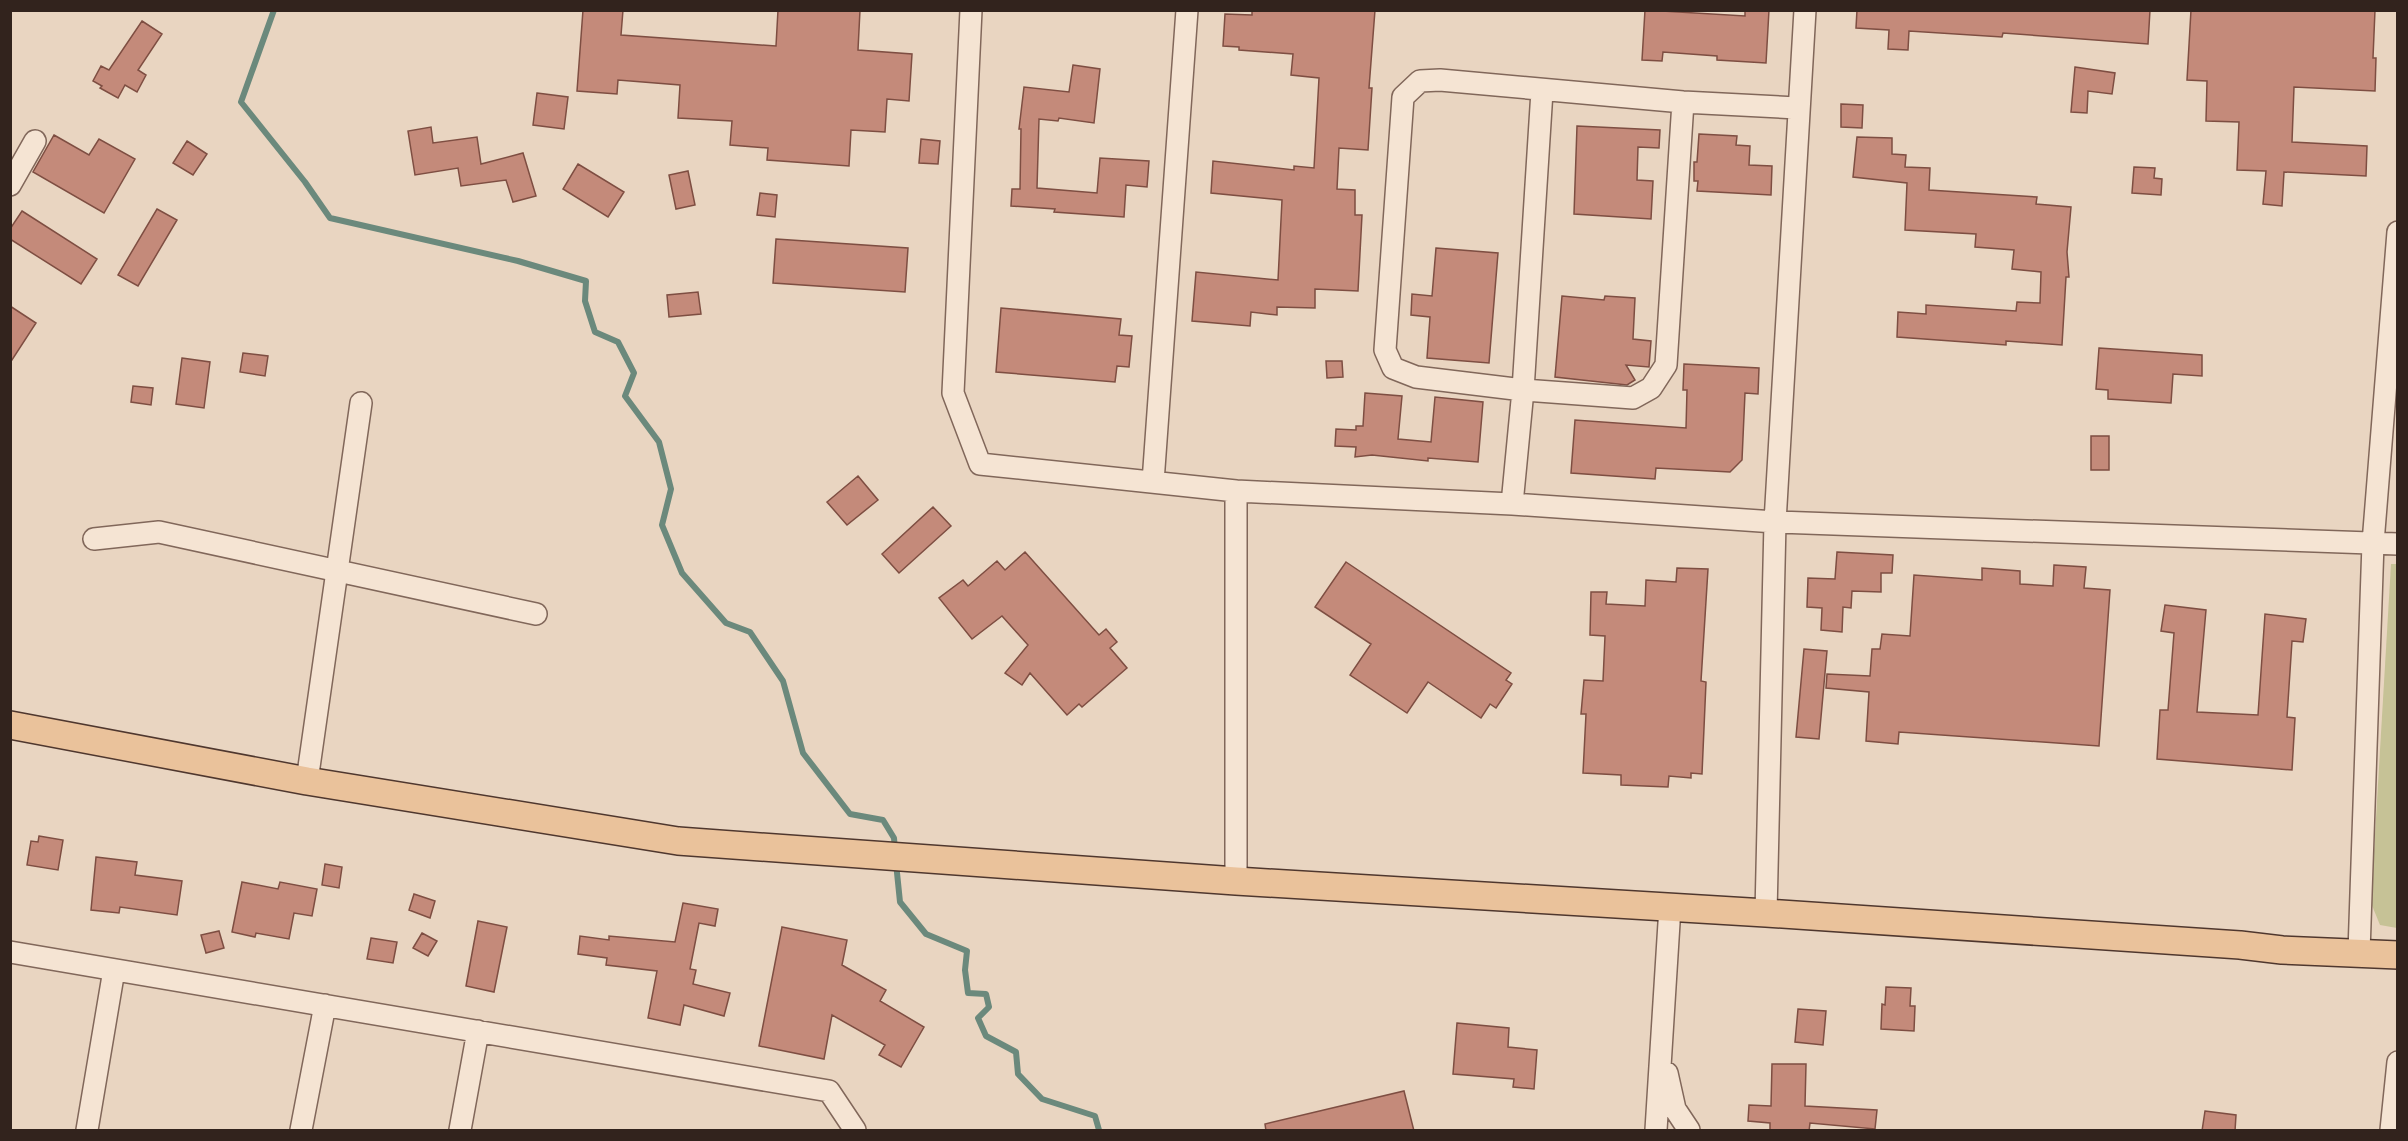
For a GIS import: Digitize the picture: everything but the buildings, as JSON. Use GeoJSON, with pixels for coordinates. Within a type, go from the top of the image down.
{"type":"FeatureCollection","features":[{"type":"Feature","properties":{"kind":"main road"},"geometry":{"type":"LineString","coordinates":[[10,725],[307,781],[678,841],[1236,881],[1766,913],[2240,945],[2282,950],[2397,955]]}},
{"type":"Feature","properties":{"kind":"street"},"geometry":{"type":"LineString","coordinates":[[971,10],[953,393],[980,464],[1236,491],[1512,504],[1775,522],[2397,544]]}},
{"type":"Feature","properties":{"kind":"street"},"geometry":{"type":"LineString","coordinates":[[1153,482],[1187,10]]}},
{"type":"Feature","properties":{"kind":"street"},"geometry":{"type":"LineString","coordinates":[[1766,913],[1775,522],[1804,10]]}},
{"type":"Feature","properties":{"kind":"street"},"geometry":{"type":"LineString","coordinates":[[1683,102],[1666,365],[1652,388],[1633,398],[1523,390],[1416,377],[1393,368],[1385,350],[1403,97],[1420,81],[1440,80],[1542,91],[1797,108]]}},
{"type":"Feature","properties":{"kind":"street"},"geometry":{"type":"LineString","coordinates":[[1512,504],[1523,390],[1542,91]]}},
{"type":"Feature","properties":{"kind":"street"},"geometry":{"type":"LineString","coordinates":[[10,184],[35,141]]}},
{"type":"Feature","properties":{"kind":"street"},"geometry":{"type":"LineString","coordinates":[[2359,952],[2373,543],[2397,232]]}},
{"type":"Feature","properties":{"kind":"street"},"geometry":{"type":"LineString","coordinates":[[307,781],[361,403]]}},
{"type":"Feature","properties":{"kind":"street"},"geometry":{"type":"LineString","coordinates":[[1236,491],[1236,881]]}},
{"type":"Feature","properties":{"kind":"street"},"geometry":{"type":"LineString","coordinates":[[94,539],[159,532],[536,614]]}},
{"type":"Feature","properties":{"kind":"street"},"geometry":{"type":"LineString","coordinates":[[1656,1131],[1670,907]]}},
{"type":"Feature","properties":{"kind":"street"},"geometry":{"type":"LineString","coordinates":[[10,952],[829,1091],[855,1131]]}},
{"type":"Feature","properties":{"kind":"street"},"geometry":{"type":"LineString","coordinates":[[87,1131],[114,970]]}},
{"type":"Feature","properties":{"kind":"street"},"geometry":{"type":"LineString","coordinates":[[301,1131],[325,1005]]}},
{"type":"Feature","properties":{"kind":"street"},"geometry":{"type":"LineString","coordinates":[[460,1131],[478,1031]]}},
{"type":"Feature","properties":{"kind":"street"},"geometry":{"type":"LineString","coordinates":[[1662,1047],[1675,1109],[1689,1131]]}},
{"type":"Feature","properties":{"kind":"street"},"geometry":{"type":"LineString","coordinates":[[2391,1131],[2397,1062]]}},
{"type":"Feature","properties":{"kind":"shaded area"},"geometry":{"type":"Polygon","coordinates":[[[2391,564],[2398,564],[2397,928],[2380,925],[2371,903],[2391,564]]]}},
{"type":"Feature","properties":{"kind":"waterway"},"geometry":{"type":"LineString","coordinates":[[274,10],[241,102],[305,182],[330,218],[518,261],[586,281],[585,301],[595,332],[618,342],[634,373],[625,396],[659,442],[671,489],[662,525],[682,573],[726,623],[750,632],[783,681],[803,753],[850,814],[883,820],[894,838],[895,850]]}},
{"type":"Feature","properties":{"kind":"waterway"},"geometry":{"type":"LineString","coordinates":[[896,863],[900,902],[926,934],[967,951],[965,970],[968,993],[986,994],[989,1007],[978,1018],[986,1036],[1016,1052],[1018,1074],[1042,1099],[1095,1116],[1099,1130]]}}]}
